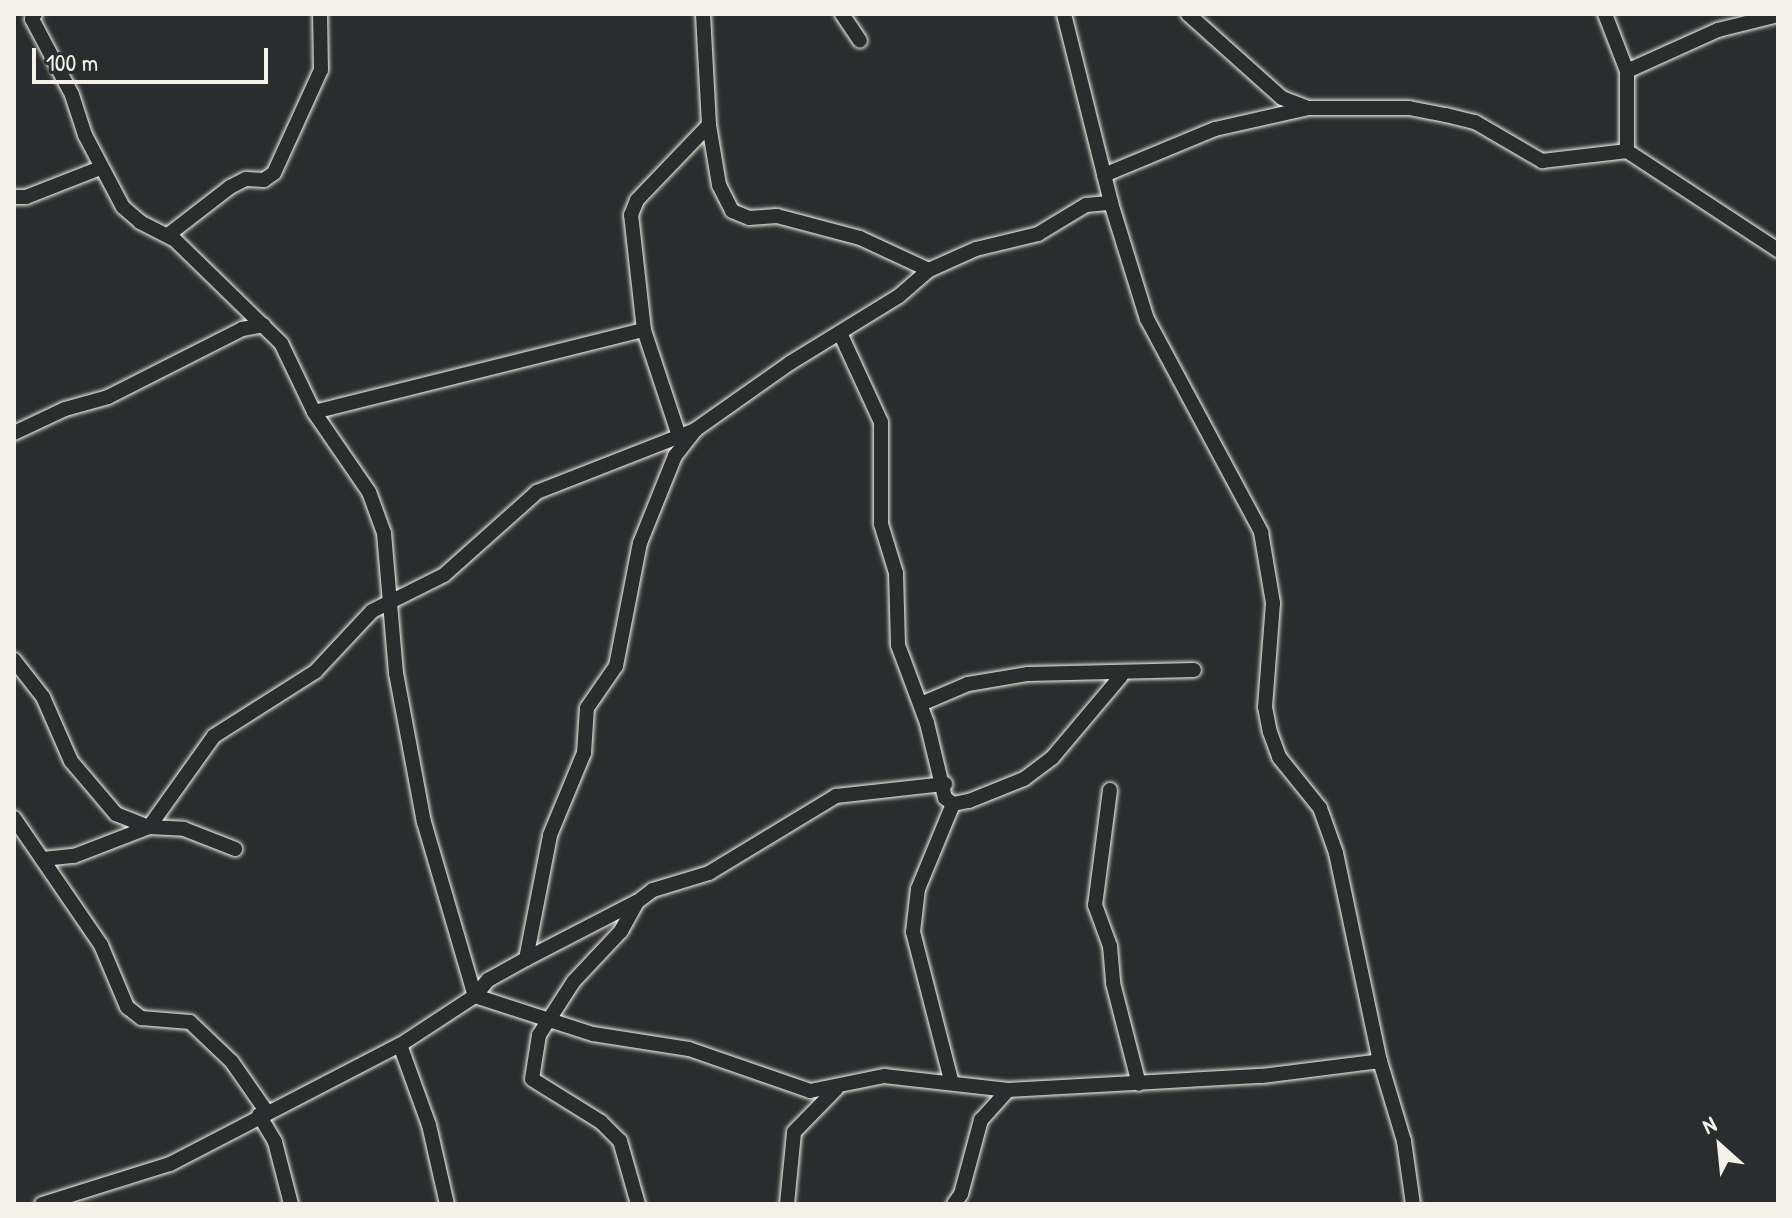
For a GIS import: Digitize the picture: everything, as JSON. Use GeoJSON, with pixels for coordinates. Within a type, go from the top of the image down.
{"type":"FeatureCollection","features":[{"type":"Feature","properties":{"kind":"street"},"geometry":{"type":"LineString","coordinates":[[168,235],[230,187],[246,179],[264,180],[274,173],[321,70],[320,14]]}},
{"type":"Feature","properties":{"kind":"street"},"geometry":{"type":"LineString","coordinates":[[703,14],[709,125],[719,185],[732,211],[749,218],[777,216],[860,238],[929,270]]}},
{"type":"Feature","properties":{"kind":"street"},"geometry":{"type":"LineString","coordinates":[[842,14],[860,41]]}},
{"type":"Feature","properties":{"kind":"street"},"geometry":{"type":"LineString","coordinates":[[1064,14],[1111,203],[1147,319],[1261,532],[1273,603],[1265,707],[1270,732],[1279,757],[1320,808],[1336,853],[1380,1061],[1404,1141],[1413,1204]]}},
{"type":"Feature","properties":{"kind":"street"},"geometry":{"type":"LineString","coordinates":[[1188,14],[1223,41],[1259,83],[1308,108]]}},
{"type":"Feature","properties":{"kind":"street"},"geometry":{"type":"LineString","coordinates":[[1605,14],[1627,71],[1627,151]]}},
{"type":"Feature","properties":{"kind":"street"},"geometry":{"type":"LineString","coordinates":[[1627,71],[1718,30],[1778,15]]}},
{"type":"Feature","properties":{"kind":"street"},"geometry":{"type":"LineString","coordinates":[[31,16],[72,95],[100,168],[131,215],[168,235],[281,343],[314,412],[369,492],[384,533],[396,673],[424,822],[475,996]]}},
{"type":"Feature","properties":{"kind":"street"},"geometry":{"type":"LineString","coordinates":[[1104,175],[1207,131],[1308,108],[1409,108],[1475,122],[1542,161],[1627,151],[1778,250]]}},
{"type":"Feature","properties":{"kind":"street"},"geometry":{"type":"LineString","coordinates":[[679,436],[644,330],[631,215],[637,200],[709,125]]}},
{"type":"Feature","properties":{"kind":"street"},"geometry":{"type":"LineString","coordinates":[[14,197],[26,197],[100,168]]}},
{"type":"Feature","properties":{"kind":"street"},"geometry":{"type":"LineString","coordinates":[[43,859],[74,856],[149,827],[214,736],[315,672],[372,611],[444,575],[537,492],[695,430],[899,296],[929,270],[976,249],[1038,234],[1086,205],[1111,203]]}},
{"type":"Feature","properties":{"kind":"street"},"geometry":{"type":"LineString","coordinates":[[14,433],[108,397],[242,329],[264,325]]}},
{"type":"Feature","properties":{"kind":"street"},"geometry":{"type":"LineString","coordinates":[[314,412],[644,330]]}},
{"type":"Feature","properties":{"kind":"street"},"geometry":{"type":"LineString","coordinates":[[840,333],[881,422],[881,524],[896,573],[898,645],[921,704],[945,784],[945,798],[953,804]]}},
{"type":"Feature","properties":{"kind":"street"},"geometry":{"type":"LineString","coordinates":[[526,959],[550,835],[584,753],[587,708],[616,666],[646,525],[675,456],[695,430]]}},
{"type":"Feature","properties":{"kind":"street"},"geometry":{"type":"LineString","coordinates":[[14,660],[43,697],[71,761],[96,794],[123,819],[149,827],[184,829],[235,849]]}},
{"type":"Feature","properties":{"kind":"street"},"geometry":{"type":"LineString","coordinates":[[921,704],[968,684],[1028,674],[1121,676],[1194,670]]}},
{"type":"Feature","properties":{"kind":"street"},"geometry":{"type":"LineString","coordinates":[[953,804],[1005,789],[1052,758],[1121,676]]}},
{"type":"Feature","properties":{"kind":"street"},"geometry":{"type":"LineString","coordinates":[[42,1204],[150,1173],[400,1045],[475,996],[488,980],[637,902],[667,883],[709,873],[763,845],[836,796],[945,784]]}},
{"type":"Feature","properties":{"kind":"street"},"geometry":{"type":"LineString","coordinates":[[1110,790],[1095,905],[1110,946],[1113,983],[1139,1084]]}},
{"type":"Feature","properties":{"kind":"street"},"geometry":{"type":"LineString","coordinates":[[951,1080],[913,932],[918,889],[953,804]]}},
{"type":"Feature","properties":{"kind":"street"},"geometry":{"type":"LineString","coordinates":[[14,818],[43,859],[46,871],[101,945],[127,1007],[141,1018],[190,1022],[232,1062],[275,1142],[291,1204]]}},
{"type":"Feature","properties":{"kind":"street"},"geometry":{"type":"LineString","coordinates":[[637,902],[621,931],[574,981],[537,1040],[532,1079],[601,1122],[620,1141],[638,1204]]}},
{"type":"Feature","properties":{"kind":"street"},"geometry":{"type":"LineString","coordinates":[[475,996],[605,1037],[689,1049],[801,1089],[836,1089],[884,1076],[951,1080],[1008,1090],[1139,1084],[1262,1076],[1380,1061]]}},
{"type":"Feature","properties":{"kind":"street"},"geometry":{"type":"LineString","coordinates":[[400,1045],[429,1125],[447,1204]]}},
{"type":"Feature","properties":{"kind":"street"},"geometry":{"type":"LineString","coordinates":[[787,1204],[794,1132],[836,1089]]}},
{"type":"Feature","properties":{"kind":"street"},"geometry":{"type":"LineString","coordinates":[[954,1204],[981,1120],[1008,1090]]}}]}
